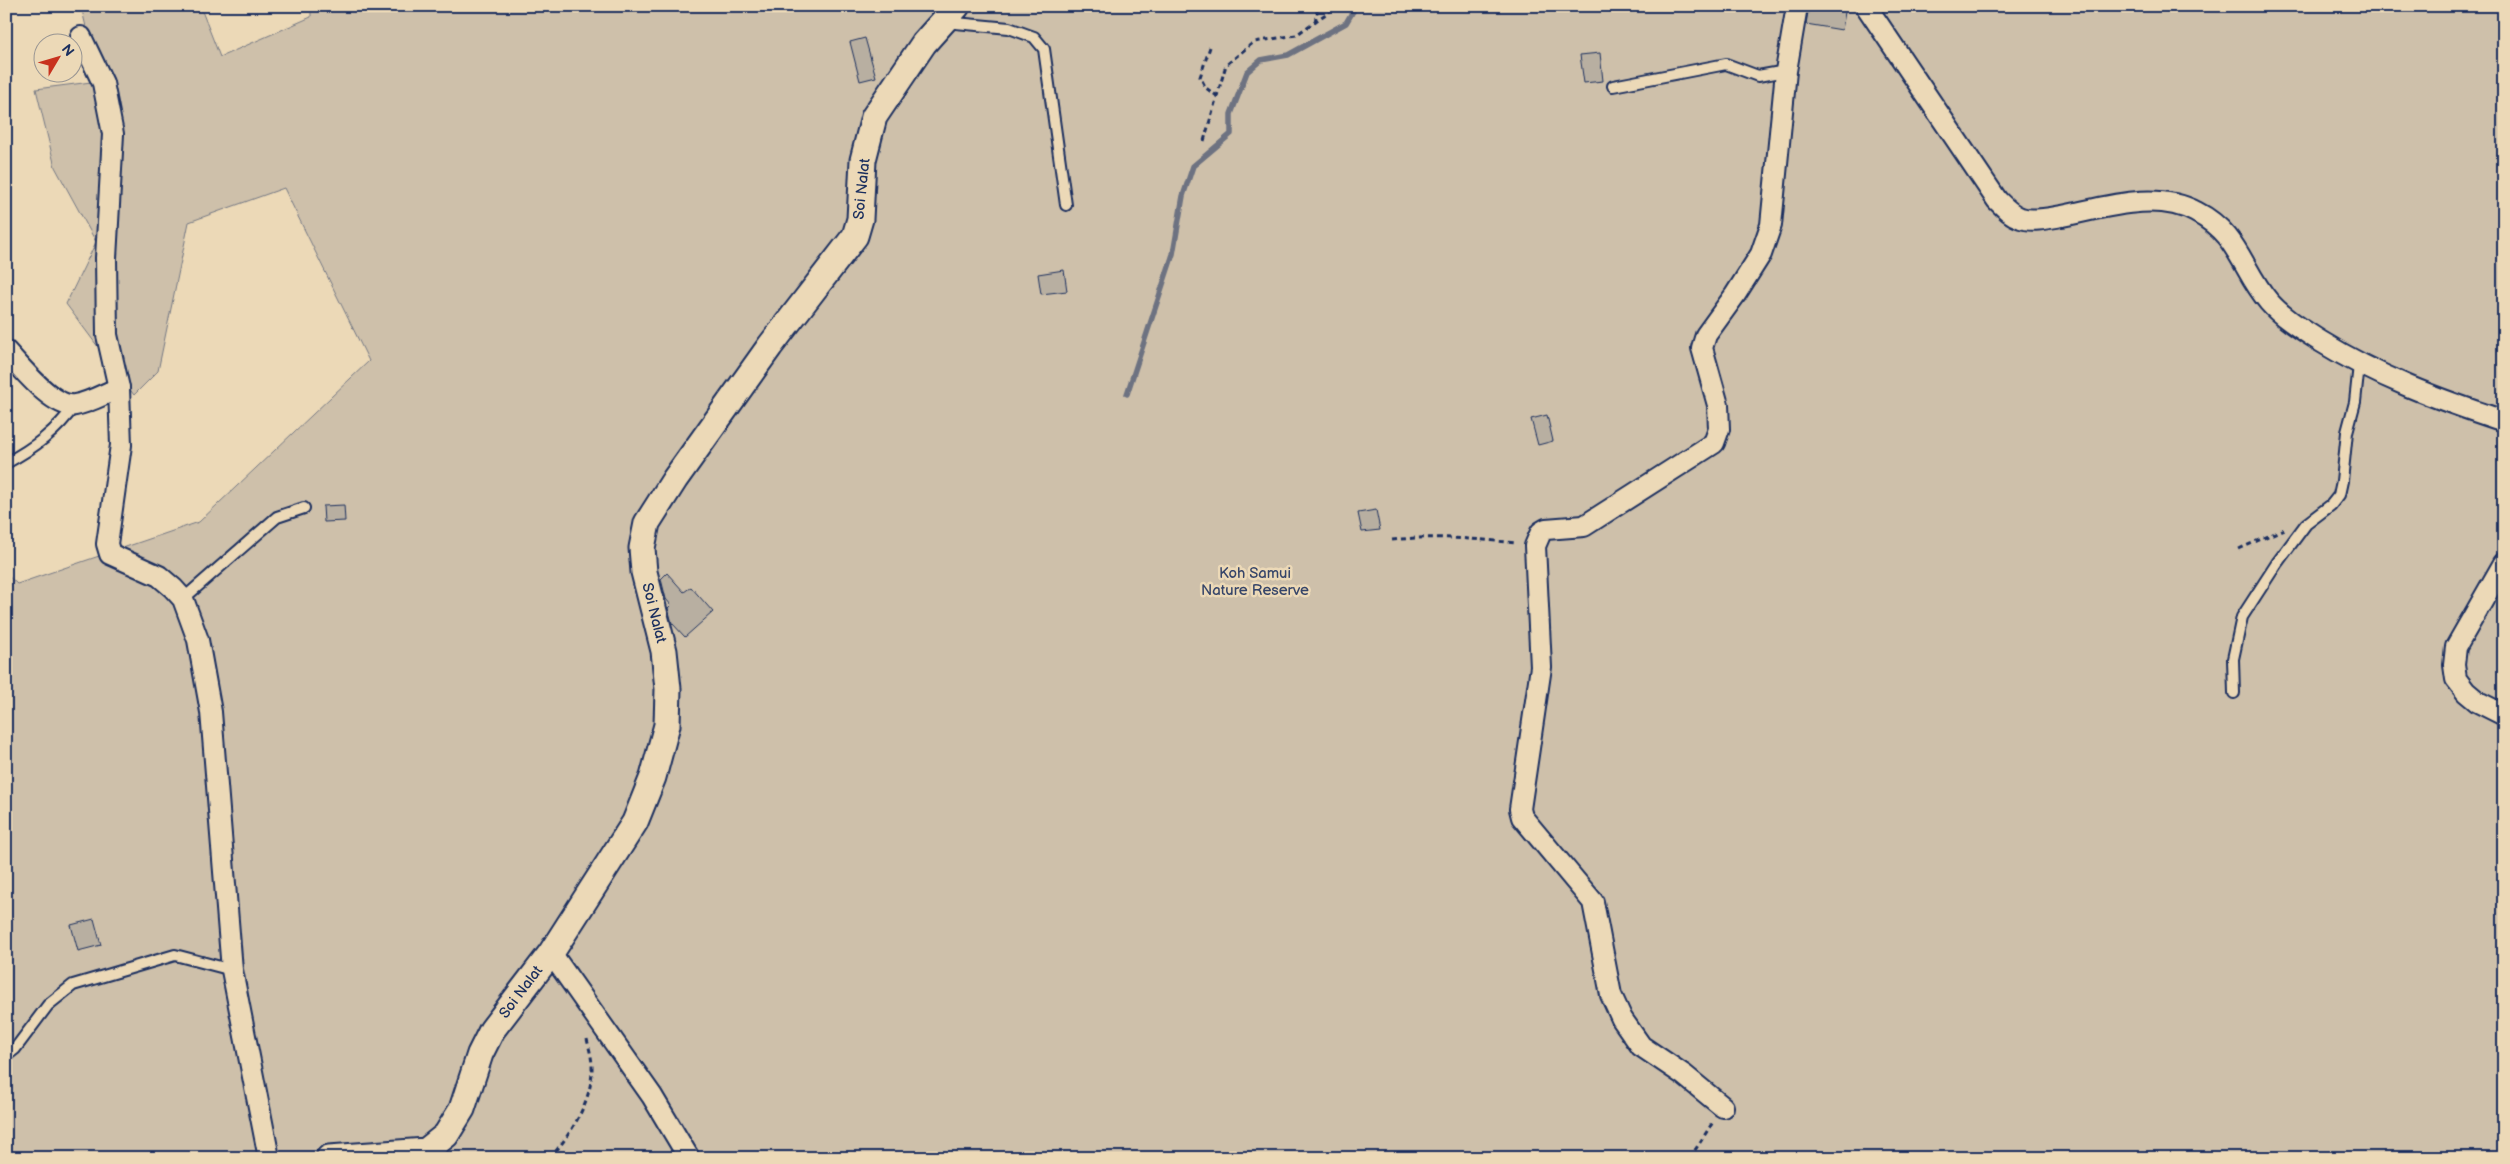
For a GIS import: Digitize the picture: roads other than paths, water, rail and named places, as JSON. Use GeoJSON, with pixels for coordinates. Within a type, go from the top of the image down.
{"type":"FeatureCollection","features":[{"type":"Feature","properties":{"kind":"street"},"geometry":{"type":"LineString","coordinates":[[1723,1107],[1684,1075],[1641,1046],[1622,1019],[1611,995],[1593,902],[1522,817],[1520,809],[1540,667],[1535,546],[1541,532],[1546,528],[1584,526],[1714,442],[1719,429],[1718,405],[1702,348],[1706,335],[1735,295],[1761,254],[1770,225],[1786,71],[1797,6]]}},
{"type":"Feature","properties":{"kind":"street"},"geometry":{"type":"LineString","coordinates":[[1866,6],[1996,200],[2009,211],[2022,219],[2048,218],[2135,202],[2172,203],[2196,211],[2224,231],[2269,302],[2297,326],[2359,365],[2410,388],[2504,421]]}},
{"type":"Feature","properties":{"kind":"street","name":"Soi Nalat"},"geometry":{"type":"LineString","coordinates":[[329,1158],[426,1151],[446,1135],[462,1109],[480,1054],[492,1030],[551,953],[635,822],[653,777],[667,725],[668,689],[664,651],[644,572],[642,548],[647,523],[675,479],[770,346],[856,236],[860,219],[864,160],[874,117],[924,43],[950,14]]}},
{"type":"Feature","properties":{"kind":"street"},"geometry":{"type":"LineString","coordinates":[[82,39],[103,83],[113,134],[106,258],[107,335],[119,388],[121,445],[106,544],[110,554],[159,576],[183,599],[198,640],[211,712],[232,970],[269,1158]]}},
{"type":"Feature","properties":{"kind":"street"},"geometry":{"type":"LineString","coordinates":[[6,351],[48,394],[60,402],[75,405],[119,388]]}},
{"type":"Feature","properties":{"kind":"street"},"geometry":{"type":"LineString","coordinates":[[2504,563],[2456,647],[2454,664],[2456,679],[2466,692],[2478,702],[2504,715]]}},
{"type":"Feature","properties":{"kind":"street"},"geometry":{"type":"LineString","coordinates":[[551,953],[652,1096],[689,1158]]}},
{"type":"Feature","properties":{"kind":"lane"},"geometry":{"type":"LineString","coordinates":[[950,14],[1010,28],[1034,37],[1044,49],[1066,205]]}},
{"type":"Feature","properties":{"kind":"lane"},"geometry":{"type":"LineString","coordinates":[[1613,86],[1726,64],[1758,76],[1786,71]]}},
{"type":"Feature","properties":{"kind":"lane"},"geometry":{"type":"LineString","coordinates":[[2234,693],[2233,659],[2242,617],[2277,563],[2306,524],[2331,505],[2339,495],[2347,432],[2355,402],[2359,365]]}},
{"type":"Feature","properties":{"kind":"lane"},"geometry":{"type":"LineString","coordinates":[[6,463],[25,453],[44,439],[64,421],[75,405]]}},
{"type":"Feature","properties":{"kind":"lane"},"geometry":{"type":"LineString","coordinates":[[183,599],[277,517],[304,508]]}},
{"type":"Feature","properties":{"kind":"lane"},"geometry":{"type":"LineString","coordinates":[[6,1056],[15,1049],[48,1005],[73,985],[175,955],[232,970]]}},
{"type":"Feature","properties":{"kind":"waterway"},"geometry":{"type":"LineString","coordinates":[[1127,394],[1173,254],[1183,196],[1193,166],[1231,134],[1231,114],[1247,72],[1261,60],[1288,55],[1346,23],[1356,6]]}},
{"type":"Feature","properties":{"kind":"park label","name":"Koh Samui Nature Reserve"},"geometry":{"type":"Point","coordinates":[1255,582]}}]}
